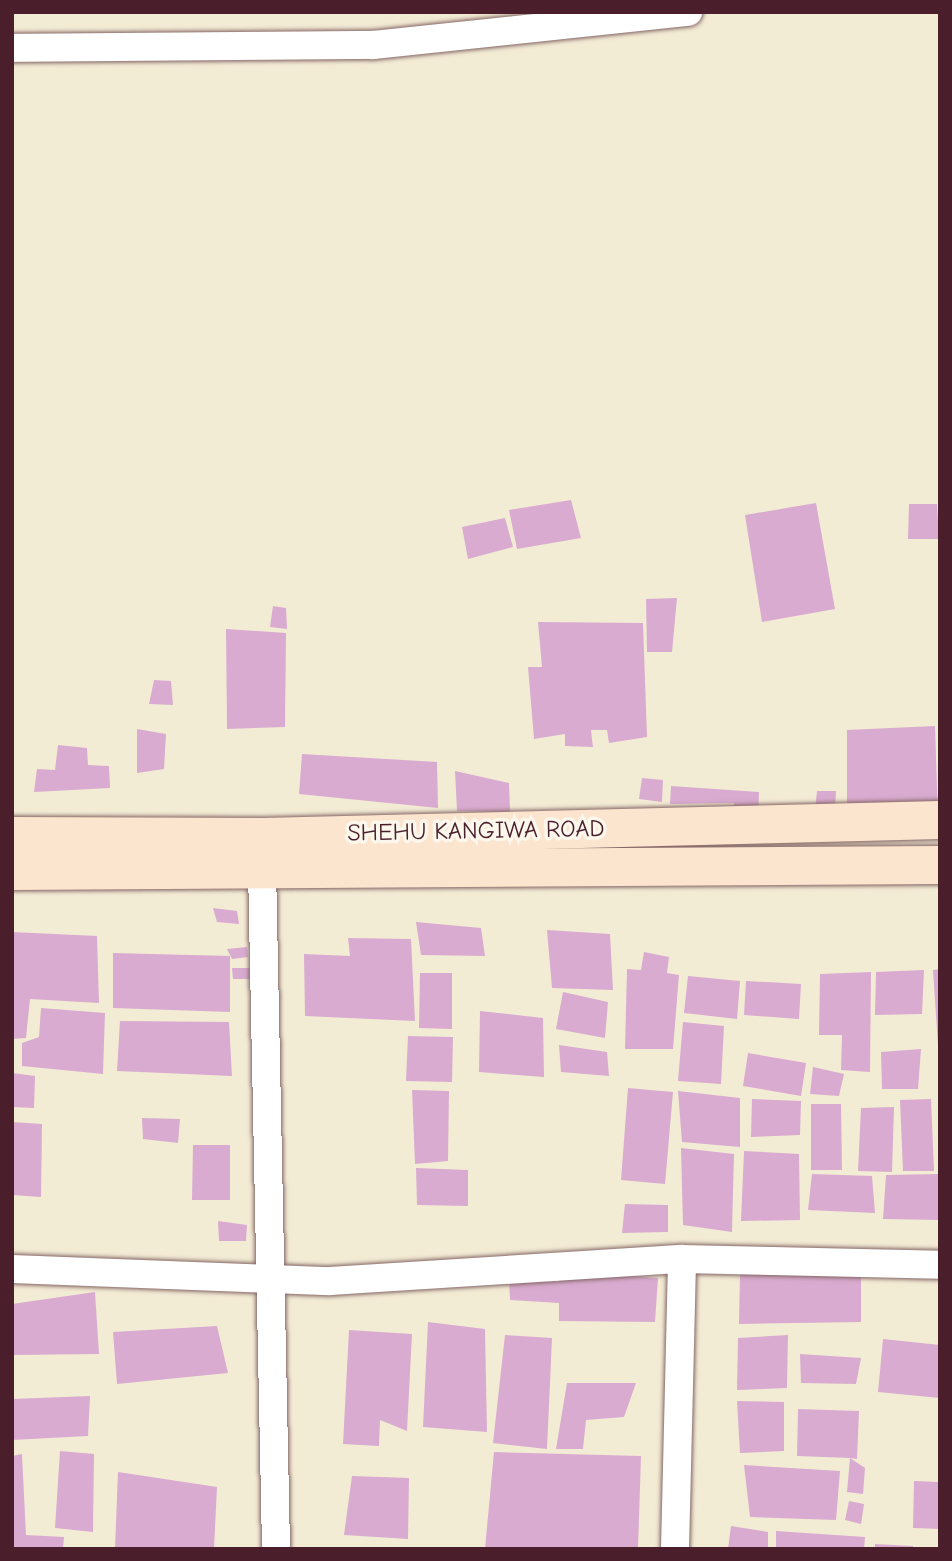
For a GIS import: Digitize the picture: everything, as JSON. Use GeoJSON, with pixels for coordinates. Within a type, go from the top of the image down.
{"type":"FeatureCollection","features":[{"type":"Feature","properties":{"kind":"main road","name":"SHEHU KANGIWA ROAD"},"geometry":{"type":"LineString","coordinates":[[12,836],[264,837],[940,820]]}},
{"type":"Feature","properties":{"kind":"main road","name":"SHEHU KANGIWA ROAD"},"geometry":{"type":"LineString","coordinates":[[12,871],[940,865]]}},
{"type":"Feature","properties":{"kind":"street"},"geometry":{"type":"LineString","coordinates":[[12,48],[373,45],[688,12]]}},
{"type":"Feature","properties":{"kind":"street"},"geometry":{"type":"LineString","coordinates":[[262,868],[276,1549]]}},
{"type":"Feature","properties":{"kind":"street"},"geometry":{"type":"LineString","coordinates":[[675,1549],[682,1259]]}},
{"type":"Feature","properties":{"kind":"street"},"geometry":{"type":"LineString","coordinates":[[12,1269],[271,1281],[682,1259],[940,1265]]}},
{"type":"Feature","properties":{"kind":"building"},"geometry":{"type":"Polygon","coordinates":[[[571,500],[581,538],[517,549],[509,510],[571,500]]]}},
{"type":"Feature","properties":{"kind":"building"},"geometry":{"type":"Polygon","coordinates":[[[816,503],[835,609],[762,622],[745,515],[816,503]]]}},
{"type":"Feature","properties":{"kind":"building"},"geometry":{"type":"Polygon","coordinates":[[[909,504],[937,504],[939,539],[908,539],[909,504]]]}},
{"type":"Feature","properties":{"kind":"building"},"geometry":{"type":"Polygon","coordinates":[[[505,518],[513,547],[468,559],[462,527],[505,518]]]}},
{"type":"Feature","properties":{"kind":"building"},"geometry":{"type":"Polygon","coordinates":[[[677,598],[672,652],[647,652],[646,599],[677,598]]]}},
{"type":"Feature","properties":{"kind":"building"},"geometry":{"type":"Polygon","coordinates":[[[273,606],[286,608],[287,629],[270,627],[273,606]]]}},
{"type":"Feature","properties":{"kind":"building"},"geometry":{"type":"Polygon","coordinates":[[[538,622],[643,623],[647,737],[609,743],[607,730],[591,730],[593,747],[565,746],[565,734],[534,739],[528,667],[542,667],[538,622]]]}},
{"type":"Feature","properties":{"kind":"building"},"geometry":{"type":"Polygon","coordinates":[[[226,629],[286,633],[285,727],[227,729],[226,629]]]}},
{"type":"Feature","properties":{"kind":"building"},"geometry":{"type":"Polygon","coordinates":[[[154,680],[171,681],[173,705],[149,704],[154,680]]]}},
{"type":"Feature","properties":{"kind":"building"},"geometry":{"type":"Polygon","coordinates":[[[935,726],[938,818],[847,817],[847,730],[935,726]]]}},
{"type":"Feature","properties":{"kind":"building"},"geometry":{"type":"Polygon","coordinates":[[[137,729],[166,734],[164,769],[137,773],[137,729]]]}},
{"type":"Feature","properties":{"kind":"building"},"geometry":{"type":"Polygon","coordinates":[[[58,745],[87,748],[88,765],[109,766],[110,788],[34,792],[37,769],[55,770],[58,745]]]}},
{"type":"Feature","properties":{"kind":"building"},"geometry":{"type":"Polygon","coordinates":[[[302,754],[437,762],[438,808],[299,794],[302,754]]]}},
{"type":"Feature","properties":{"kind":"building"},"geometry":{"type":"Polygon","coordinates":[[[455,771],[509,783],[510,812],[457,811],[455,771]]]}},
{"type":"Feature","properties":{"kind":"building"},"geometry":{"type":"Polygon","coordinates":[[[642,778],[663,780],[662,802],[639,799],[642,778]]]}},
{"type":"Feature","properties":{"kind":"building"},"geometry":{"type":"Polygon","coordinates":[[[671,786],[759,792],[758,823],[736,820],[734,803],[670,804],[671,786]]]}},
{"type":"Feature","properties":{"kind":"building"},"geometry":{"type":"Polygon","coordinates":[[[817,791],[836,791],[835,810],[815,811],[817,791]]]}},
{"type":"Feature","properties":{"kind":"building"},"geometry":{"type":"Polygon","coordinates":[[[213,908],[237,911],[239,924],[217,922],[213,908]]]}},
{"type":"Feature","properties":{"kind":"building"},"geometry":{"type":"Polygon","coordinates":[[[416,922],[481,928],[485,956],[421,955],[416,922]]]}},
{"type":"Feature","properties":{"kind":"building"},"geometry":{"type":"Polygon","coordinates":[[[547,930],[610,934],[613,990],[552,988],[547,930]]]}},
{"type":"Feature","properties":{"kind":"building"},"geometry":{"type":"Polygon","coordinates":[[[12,932],[97,936],[99,1003],[30,999],[26,1038],[12,1039],[12,932]]]}},
{"type":"Feature","properties":{"kind":"building"},"geometry":{"type":"Polygon","coordinates":[[[348,938],[411,939],[415,1021],[305,1016],[304,954],[350,956],[348,938]]]}},
{"type":"Feature","properties":{"kind":"building"},"geometry":{"type":"Polygon","coordinates":[[[247,947],[248,957],[232,959],[227,949],[247,947]]]}},
{"type":"Feature","properties":{"kind":"building"},"geometry":{"type":"Polygon","coordinates":[[[644,952],[669,957],[667,973],[679,975],[673,1049],[625,1049],[627,969],[641,970],[644,952]]]}},
{"type":"Feature","properties":{"kind":"building"},"geometry":{"type":"Polygon","coordinates":[[[113,953],[230,956],[230,1012],[113,1008],[113,953]]]}},
{"type":"Feature","properties":{"kind":"building"},"geometry":{"type":"Polygon","coordinates":[[[232,968],[253,968],[252,979],[233,979],[232,968]]]}},
{"type":"Feature","properties":{"kind":"building"},"geometry":{"type":"Polygon","coordinates":[[[940,969],[940,1046],[938,1046],[933,970],[940,969]]]}},
{"type":"Feature","properties":{"kind":"building"},"geometry":{"type":"Polygon","coordinates":[[[924,970],[922,1014],[875,1015],[876,972],[924,970]]]}},
{"type":"Feature","properties":{"kind":"building"},"geometry":{"type":"Polygon","coordinates":[[[871,972],[870,1072],[841,1070],[842,1035],[819,1035],[820,974],[871,972]]]}},
{"type":"Feature","properties":{"kind":"building"},"geometry":{"type":"Polygon","coordinates":[[[420,973],[452,973],[452,1029],[419,1028],[420,973]]]}},
{"type":"Feature","properties":{"kind":"building"},"geometry":{"type":"Polygon","coordinates":[[[688,976],[740,981],[737,1019],[684,1013],[688,976]]]}},
{"type":"Feature","properties":{"kind":"building"},"geometry":{"type":"Polygon","coordinates":[[[746,981],[801,984],[799,1019],[744,1015],[746,981]]]}},
{"type":"Feature","properties":{"kind":"building"},"geometry":{"type":"Polygon","coordinates":[[[563,992],[608,1002],[605,1038],[556,1029],[563,992]]]}},
{"type":"Feature","properties":{"kind":"building"},"geometry":{"type":"Polygon","coordinates":[[[41,1008],[105,1013],[103,1074],[22,1066],[22,1043],[39,1037],[41,1008]]]}},
{"type":"Feature","properties":{"kind":"building"},"geometry":{"type":"Polygon","coordinates":[[[480,1011],[543,1018],[544,1077],[479,1072],[480,1011]]]}},
{"type":"Feature","properties":{"kind":"building"},"geometry":{"type":"Polygon","coordinates":[[[120,1021],[229,1022],[232,1076],[117,1071],[120,1021]]]}},
{"type":"Feature","properties":{"kind":"building"},"geometry":{"type":"Polygon","coordinates":[[[683,1022],[724,1026],[721,1084],[678,1081],[683,1022]]]}},
{"type":"Feature","properties":{"kind":"building"},"geometry":{"type":"Polygon","coordinates":[[[408,1036],[453,1037],[452,1082],[406,1081],[408,1036]]]}},
{"type":"Feature","properties":{"kind":"building"},"geometry":{"type":"Polygon","coordinates":[[[559,1045],[607,1052],[609,1076],[561,1072],[559,1045]]]}},
{"type":"Feature","properties":{"kind":"building"},"geometry":{"type":"Polygon","coordinates":[[[921,1049],[918,1089],[882,1089],[881,1052],[921,1049]]]}},
{"type":"Feature","properties":{"kind":"building"},"geometry":{"type":"Polygon","coordinates":[[[748,1053],[806,1063],[801,1096],[743,1086],[748,1053]]]}},
{"type":"Feature","properties":{"kind":"building"},"geometry":{"type":"Polygon","coordinates":[[[813,1067],[844,1074],[839,1096],[810,1094],[813,1067]]]}},
{"type":"Feature","properties":{"kind":"building"},"geometry":{"type":"Polygon","coordinates":[[[12,1073],[35,1076],[34,1108],[12,1107],[12,1073]]]}},
{"type":"Feature","properties":{"kind":"building"},"geometry":{"type":"Polygon","coordinates":[[[628,1088],[673,1092],[665,1184],[621,1180],[628,1088]]]}},
{"type":"Feature","properties":{"kind":"building"},"geometry":{"type":"Polygon","coordinates":[[[412,1090],[449,1091],[448,1161],[415,1164],[412,1090]]]}},
{"type":"Feature","properties":{"kind":"building"},"geometry":{"type":"Polygon","coordinates":[[[678,1091],[740,1098],[740,1147],[682,1142],[678,1091]]]}},
{"type":"Feature","properties":{"kind":"building"},"geometry":{"type":"Polygon","coordinates":[[[752,1099],[801,1101],[800,1135],[751,1137],[752,1099]]]}},
{"type":"Feature","properties":{"kind":"building"},"geometry":{"type":"Polygon","coordinates":[[[931,1099],[934,1171],[903,1171],[900,1100],[931,1099]]]}},
{"type":"Feature","properties":{"kind":"building"},"geometry":{"type":"Polygon","coordinates":[[[811,1104],[841,1104],[842,1170],[811,1170],[811,1104]]]}},
{"type":"Feature","properties":{"kind":"building"},"geometry":{"type":"Polygon","coordinates":[[[894,1107],[892,1172],[858,1171],[861,1108],[894,1107]]]}},
{"type":"Feature","properties":{"kind":"building"},"geometry":{"type":"Polygon","coordinates":[[[142,1118],[180,1119],[178,1143],[143,1139],[142,1118]]]}},
{"type":"Feature","properties":{"kind":"building"},"geometry":{"type":"Polygon","coordinates":[[[12,1122],[42,1124],[41,1197],[12,1195],[12,1122]]]}},
{"type":"Feature","properties":{"kind":"building"},"geometry":{"type":"Polygon","coordinates":[[[193,1145],[230,1145],[230,1200],[192,1200],[193,1145]]]}},
{"type":"Feature","properties":{"kind":"building"},"geometry":{"type":"Polygon","coordinates":[[[681,1148],[734,1154],[732,1232],[683,1225],[681,1148]]]}},
{"type":"Feature","properties":{"kind":"building"},"geometry":{"type":"Polygon","coordinates":[[[744,1151],[799,1154],[800,1220],[741,1221],[744,1151]]]}},
{"type":"Feature","properties":{"kind":"building"},"geometry":{"type":"Polygon","coordinates":[[[416,1168],[468,1170],[468,1206],[417,1205],[416,1168]]]}},
{"type":"Feature","properties":{"kind":"building"},"geometry":{"type":"Polygon","coordinates":[[[812,1174],[872,1176],[875,1213],[808,1210],[812,1174]]]}},
{"type":"Feature","properties":{"kind":"building"},"geometry":{"type":"Polygon","coordinates":[[[940,1174],[940,1220],[883,1219],[886,1175],[940,1174]]]}},
{"type":"Feature","properties":{"kind":"building"},"geometry":{"type":"Polygon","coordinates":[[[625,1204],[668,1205],[668,1232],[622,1233],[625,1204]]]}},
{"type":"Feature","properties":{"kind":"building"},"geometry":{"type":"Polygon","coordinates":[[[218,1221],[247,1225],[246,1241],[219,1241],[218,1221]]]}},
{"type":"Feature","properties":{"kind":"building"},"geometry":{"type":"Polygon","coordinates":[[[559,1271],[658,1278],[655,1322],[559,1321],[559,1303],[510,1300],[509,1279],[559,1282],[559,1271]]]}},
{"type":"Feature","properties":{"kind":"building"},"geometry":{"type":"Polygon","coordinates":[[[740,1273],[861,1277],[861,1322],[739,1324],[740,1273]]]}},
{"type":"Feature","properties":{"kind":"building"},"geometry":{"type":"Polygon","coordinates":[[[95,1292],[99,1354],[12,1355],[12,1304],[95,1292]]]}},
{"type":"Feature","properties":{"kind":"building"},"geometry":{"type":"Polygon","coordinates":[[[428,1322],[485,1329],[487,1432],[423,1427],[428,1322]]]}},
{"type":"Feature","properties":{"kind":"building"},"geometry":{"type":"Polygon","coordinates":[[[217,1326],[228,1373],[117,1384],[113,1332],[217,1326]]]}},
{"type":"Feature","properties":{"kind":"building"},"geometry":{"type":"Polygon","coordinates":[[[349,1330],[412,1334],[407,1431],[380,1420],[379,1446],[343,1444],[349,1330]]]}},
{"type":"Feature","properties":{"kind":"building"},"geometry":{"type":"Polygon","coordinates":[[[505,1335],[552,1338],[547,1449],[493,1443],[505,1335]]]}},
{"type":"Feature","properties":{"kind":"building"},"geometry":{"type":"Polygon","coordinates":[[[788,1335],[787,1388],[737,1390],[738,1338],[788,1335]]]}},
{"type":"Feature","properties":{"kind":"building"},"geometry":{"type":"Polygon","coordinates":[[[883,1339],[940,1345],[940,1398],[878,1392],[883,1339]]]}},
{"type":"Feature","properties":{"kind":"building"},"geometry":{"type":"Polygon","coordinates":[[[800,1354],[861,1358],[856,1384],[801,1383],[800,1354]]]}},
{"type":"Feature","properties":{"kind":"building"},"geometry":{"type":"Polygon","coordinates":[[[567,1383],[636,1383],[624,1417],[586,1420],[583,1449],[556,1449],[567,1383]]]}},
{"type":"Feature","properties":{"kind":"building"},"geometry":{"type":"Polygon","coordinates":[[[90,1396],[88,1436],[12,1440],[12,1399],[90,1396]]]}},
{"type":"Feature","properties":{"kind":"building"},"geometry":{"type":"Polygon","coordinates":[[[737,1401],[784,1402],[784,1451],[740,1453],[737,1401]]]}},
{"type":"Feature","properties":{"kind":"building"},"geometry":{"type":"Polygon","coordinates":[[[798,1409],[859,1411],[857,1459],[797,1456],[798,1409]]]}},
{"type":"Feature","properties":{"kind":"building"},"geometry":{"type":"Polygon","coordinates":[[[60,1451],[94,1454],[93,1532],[55,1528],[60,1451]]]}},
{"type":"Feature","properties":{"kind":"building"},"geometry":{"type":"Polygon","coordinates":[[[494,1452],[641,1456],[638,1549],[485,1549],[494,1452]]]}},
{"type":"Feature","properties":{"kind":"building"},"geometry":{"type":"Polygon","coordinates":[[[22,1454],[26,1535],[64,1537],[63,1549],[12,1549],[12,1456],[22,1454]]]}},
{"type":"Feature","properties":{"kind":"building"},"geometry":{"type":"Polygon","coordinates":[[[850,1458],[865,1468],[863,1494],[847,1492],[850,1458]]]}},
{"type":"Feature","properties":{"kind":"building"},"geometry":{"type":"Polygon","coordinates":[[[744,1465],[840,1471],[836,1520],[750,1517],[744,1465]]]}},
{"type":"Feature","properties":{"kind":"building"},"geometry":{"type":"Polygon","coordinates":[[[118,1472],[217,1487],[214,1549],[115,1549],[118,1472]]]}},
{"type":"Feature","properties":{"kind":"building"},"geometry":{"type":"Polygon","coordinates":[[[352,1476],[409,1478],[408,1539],[344,1535],[352,1476]]]}},
{"type":"Feature","properties":{"kind":"building"},"geometry":{"type":"Polygon","coordinates":[[[914,1481],[940,1482],[940,1529],[913,1528],[914,1481]]]}},
{"type":"Feature","properties":{"kind":"building"},"geometry":{"type":"Polygon","coordinates":[[[849,1501],[864,1504],[861,1524],[845,1520],[849,1501]]]}},
{"type":"Feature","properties":{"kind":"building"},"geometry":{"type":"Polygon","coordinates":[[[731,1526],[768,1532],[768,1549],[728,1549],[731,1526]]]}},
{"type":"Feature","properties":{"kind":"building"},"geometry":{"type":"Polygon","coordinates":[[[776,1531],[865,1537],[864,1549],[776,1549],[776,1531]]]}},
{"type":"Feature","properties":{"kind":"building"},"geometry":{"type":"Polygon","coordinates":[[[875,1544],[913,1546],[913,1549],[875,1549],[875,1544]]]}}]}
